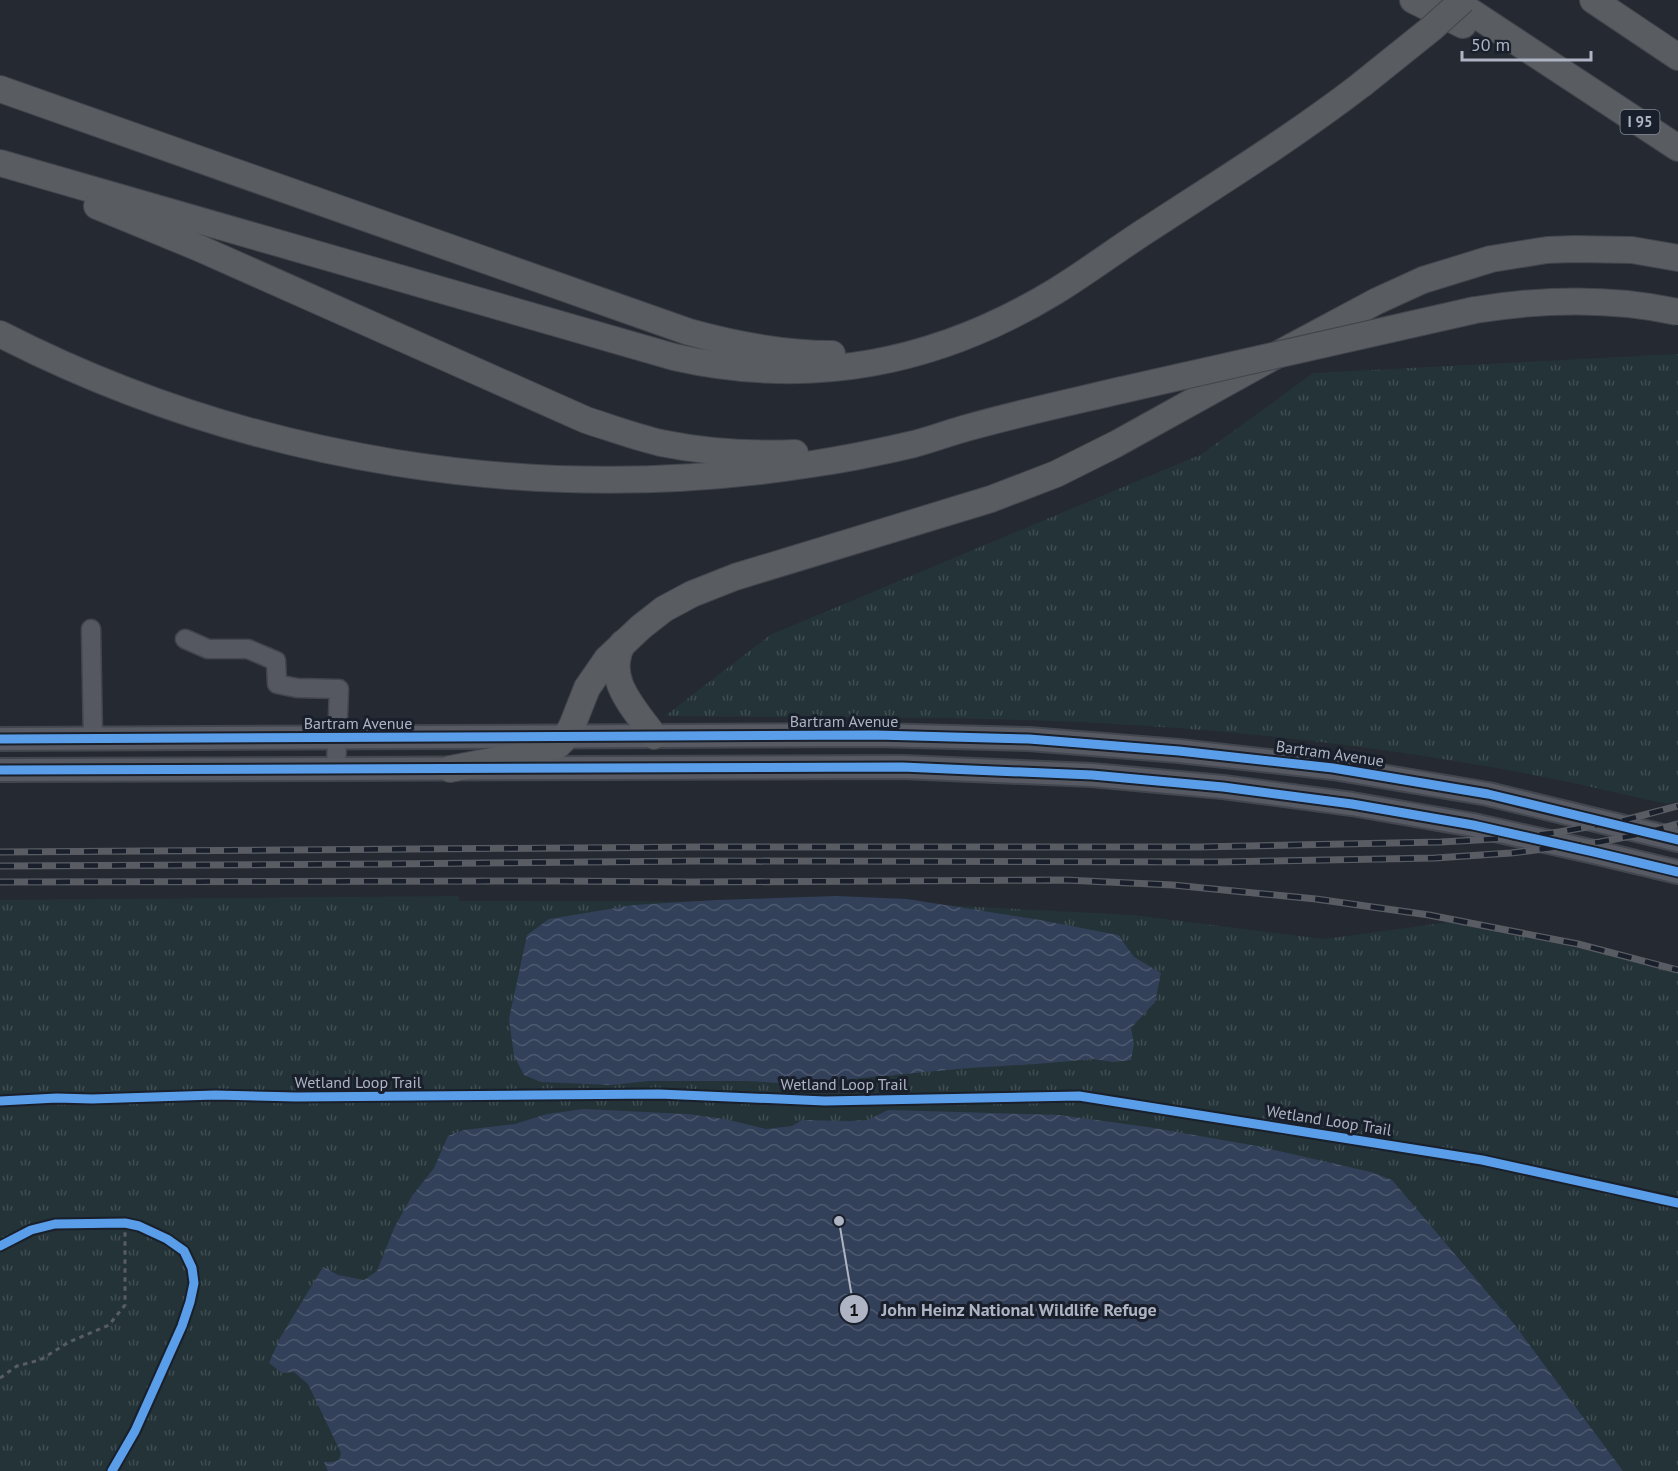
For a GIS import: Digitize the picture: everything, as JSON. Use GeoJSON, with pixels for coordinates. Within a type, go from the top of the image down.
{"type":"FeatureCollection","features":[{"type":"Feature","properties":{"kind":"highway"},"geometry":{"type":"LineString","coordinates":[[1413,0],[1602,97]]}},
{"type":"Feature","properties":{"kind":"highway","name":"I 95"},"geometry":{"type":"LineString","coordinates":[[1453,0],[1678,148]]}},
{"type":"Feature","properties":{"kind":"highway"},"geometry":{"type":"LineString","coordinates":[[0,163],[700,363],[752,370],[803,371],[838,368],[892,360],[936,348],[974,334],[1058,290],[1132,239],[1272,149],[1361,85],[1462,0]]}},
{"type":"Feature","properties":{"kind":"highway"},"geometry":{"type":"LineString","coordinates":[[1593,0],[1678,57]]}},
{"type":"Feature","properties":{"kind":"highway"},"geometry":{"type":"LineString","coordinates":[[0,89],[673,326],[732,344],[774,351],[815,354],[858,352],[899,346],[937,336],[1011,305],[1132,239]]}},
{"type":"Feature","properties":{"kind":"highway"},"geometry":{"type":"LineString","coordinates":[[0,173],[47,188],[159,231],[586,420],[634,436],[686,448],[786,453],[837,449],[912,434],[970,427]]}},
{"type":"Feature","properties":{"kind":"highway"},"geometry":{"type":"LineString","coordinates":[[450,769],[557,746],[565,738],[593,678],[607,659],[664,609],[703,588],[991,499],[1056,474],[1116,444],[1377,301],[1423,280],[1491,259],[1547,250],[1622,250],[1678,258]]}},
{"type":"Feature","properties":{"kind":"highway"},"geometry":{"type":"LineString","coordinates":[[0,334],[94,377],[174,408],[256,433],[344,454],[430,468],[478,474],[605,480],[726,476],[850,458],[1122,390],[1505,305],[1587,301],[1678,312]]}},
{"type":"Feature","properties":{"kind":"highway"},"geometry":{"type":"LineString","coordinates":[[624,642],[615,663],[616,673],[627,697],[654,736]]}},
{"type":"Feature","properties":{"kind":"main road","name":"Bartram Avenue"},"geometry":{"type":"LineString","coordinates":[[0,739],[876,735],[1029,739],[1106,744],[1333,768],[1488,794],[1678,840]]}},
{"type":"Feature","properties":{"kind":"main road"},"geometry":{"type":"LineString","coordinates":[[0,770],[902,767],[1092,775],[1223,787],[1352,804],[1473,825],[1678,872]]}},
{"type":"Feature","properties":{"kind":"lane"},"geometry":{"type":"LineString","coordinates":[[91,629],[93,739]]}},
{"type":"Feature","properties":{"kind":"lane"},"geometry":{"type":"LineString","coordinates":[[185,639],[208,649],[248,649],[276,661],[277,684],[297,688],[339,689],[336,768]]}},
{"type":"Feature","properties":{"kind":"path"},"geometry":{"type":"LineString","coordinates":[[0,1378],[17,1366],[40,1360],[69,1342],[109,1325],[125,1305],[128,1224],[114,1223]]}},
{"type":"Feature","properties":{"kind":"green space"},"geometry":{"type":"Polygon","coordinates":[[[1678,354],[1678,801],[1668,804],[1549,778],[1405,753],[1308,740],[1211,731],[1038,720],[665,716],[770,635],[1202,454],[1313,373],[1678,354]]]}},
{"type":"Feature","properties":{"kind":"green space"},"geometry":{"type":"Polygon","coordinates":[[[458,896],[460,901],[883,902],[1134,915],[1324,939],[1458,921],[1600,949],[1678,970],[1678,1471],[0,1471],[0,900],[458,896]]]}},
{"type":"Feature","properties":{"kind":"water"},"geometry":{"type":"Polygon","coordinates":[[[836,896],[907,899],[1118,935],[1134,957],[1161,973],[1155,1002],[1131,1028],[1134,1044],[1131,1060],[1113,1062],[1094,1059],[796,1084],[746,1081],[649,1081],[611,1085],[541,1082],[524,1075],[514,1056],[509,1019],[527,935],[549,919],[634,905],[836,896]]]}},
{"type":"Feature","properties":{"kind":"water"},"geometry":{"type":"Polygon","coordinates":[[[584,1109],[687,1114],[725,1119],[766,1129],[792,1126],[802,1120],[868,1120],[888,1110],[1059,1115],[1148,1127],[1257,1146],[1371,1172],[1392,1180],[1514,1324],[1623,1471],[328,1471],[324,1462],[339,1460],[341,1453],[308,1384],[294,1372],[282,1373],[269,1363],[280,1338],[323,1267],[338,1275],[364,1280],[377,1271],[395,1226],[412,1196],[434,1168],[448,1136],[464,1130],[515,1124],[547,1114],[584,1109]]]}},
{"type":"Feature","properties":{"kind":"railway"},"geometry":{"type":"LineString","coordinates":[[0,852],[702,847],[1198,847],[1441,842],[1513,838],[1559,832],[1621,821],[1678,806]]}},
{"type":"Feature","properties":{"kind":"railway"},"geometry":{"type":"LineString","coordinates":[[0,866],[699,861],[1216,862],[1435,858],[1511,853],[1600,842],[1678,824]]}},
{"type":"Feature","properties":{"kind":"railway"},"geometry":{"type":"LineString","coordinates":[[0,882],[1065,880],[1173,885],[1316,899],[1429,915],[1578,944],[1678,970]]}},
{"type":"Feature","properties":{"kind":"cycle path"},"geometry":{"type":"LineString","coordinates":[[0,739],[876,735],[1029,739],[1179,751],[1333,768],[1488,794],[1678,840]]}},
{"type":"Feature","properties":{"kind":"cycle path"},"geometry":{"type":"LineString","coordinates":[[0,770],[902,767],[1092,775],[1223,787],[1352,804],[1473,825],[1678,872]]}},
{"type":"Feature","properties":{"kind":"cycle path","name":"Wetland Loop Trail"},"geometry":{"type":"LineString","coordinates":[[0,1101],[215,1095],[296,1097],[659,1094],[825,1101],[1079,1096],[1482,1160],[1678,1203]]}},
{"type":"Feature","properties":{"kind":"cycle path"},"geometry":{"type":"LineString","coordinates":[[0,1246],[31,1230],[55,1224],[125,1223],[139,1226],[167,1239],[184,1251],[192,1268],[194,1283],[190,1302],[182,1326],[135,1431],[112,1471]]}},
{"type":"Feature","properties":{"kind":"place","name":"John Heinz National Wildlife Refuge"},"geometry":{"type":"Point","coordinates":[839,1221]}}]}
